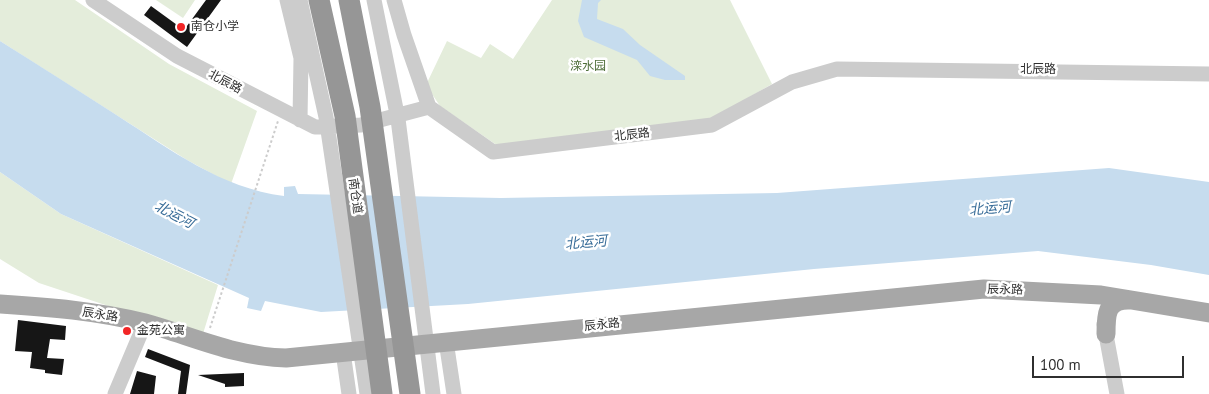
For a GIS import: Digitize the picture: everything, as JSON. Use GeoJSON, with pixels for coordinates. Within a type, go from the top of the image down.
{"type":"FeatureCollection","features":[{"type":"Feature","properties":{"kind":"highway","name":"南仓道"},"geometry":{"type":"LineString","coordinates":[[319,0],[344,116],[382,394]]}},
{"type":"Feature","properties":{"kind":"highway"},"geometry":{"type":"LineString","coordinates":[[349,0],[370,107],[410,394]]}},
{"type":"Feature","properties":{"kind":"main road","name":"辰永路"},"geometry":{"type":"LineString","coordinates":[[144,325],[233,354],[259,360],[286,360],[341,356],[446,342],[980,295],[1112,301],[1209,313]]}},
{"type":"Feature","properties":{"kind":"main road","name":"辰永路"},"geometry":{"type":"LineString","coordinates":[[1112,301],[1209,318]]}},
{"type":"Feature","properties":{"kind":"main road"},"geometry":{"type":"LineString","coordinates":[[1109,332],[1112,301]]}},
{"type":"Feature","properties":{"kind":"main road","name":"辰永路"},"geometry":{"type":"LineString","coordinates":[[0,306],[83,315],[144,325],[236,352],[266,358],[341,356]]}},
{"type":"Feature","properties":{"kind":"street","name":"北辰路"},"geometry":{"type":"LineString","coordinates":[[93,0],[177,56],[282,112],[315,127],[360,125],[429,107],[493,152],[712,125],[792,82],[837,69],[1209,74]]}},
{"type":"Feature","properties":{"kind":"street"},"geometry":{"type":"LineString","coordinates":[[287,0],[301,58],[300,120]]}},
{"type":"Feature","properties":{"kind":"street"},"geometry":{"type":"LineString","coordinates":[[300,0],[326,117],[366,394]]}},
{"type":"Feature","properties":{"kind":"street"},"geometry":{"type":"LineString","coordinates":[[374,0],[398,119],[434,394]]}},
{"type":"Feature","properties":{"kind":"street"},"geometry":{"type":"LineString","coordinates":[[394,0],[404,36],[429,107]]}},
{"type":"Feature","properties":{"kind":"street"},"geometry":{"type":"LineString","coordinates":[[115,394],[144,325]]}},
{"type":"Feature","properties":{"kind":"street"},"geometry":{"type":"LineString","coordinates":[[1109,332],[1117,394]]}},
{"type":"Feature","properties":{"kind":"street"},"geometry":{"type":"LineString","coordinates":[[1109,332],[1123,394]]}},
{"type":"Feature","properties":{"kind":"street"},"geometry":{"type":"LineString","coordinates":[[446,342],[454,394]]}},
{"type":"Feature","properties":{"kind":"street"},"geometry":{"type":"LineString","coordinates":[[341,356],[349,394]]}},
{"type":"Feature","properties":{"kind":"path"},"geometry":{"type":"LineString","coordinates":[[205,342],[282,112]]}},
{"type":"Feature","properties":{"kind":"green space"},"geometry":{"type":"Polygon","coordinates":[[[0,0],[75,0],[169,64],[257,111],[231,184],[187,160],[0,41],[0,0]]]}},
{"type":"Feature","properties":{"kind":"green space"},"geometry":{"type":"Polygon","coordinates":[[[156,0],[195,0],[183,18],[156,0]]]}},
{"type":"Feature","properties":{"kind":"green space","name":"滦水园"},"geometry":{"type":"Polygon","coordinates":[[[552,0],[730,0],[772,84],[713,118],[498,146],[440,106],[426,85],[447,41],[481,58],[490,44],[513,59],[552,0]]]}},
{"type":"Feature","properties":{"kind":"green space"},"geometry":{"type":"Polygon","coordinates":[[[0,172],[61,214],[218,285],[202,337],[39,283],[0,259],[0,172]]]}},
{"type":"Feature","properties":{"kind":"water"},"geometry":{"type":"Polygon","coordinates":[[[582,0],[601,0],[598,3],[597,19],[623,29],[640,45],[685,76],[685,80],[665,80],[650,76],[637,60],[584,37],[578,21],[582,0]]]}},
{"type":"Feature","properties":{"kind":"water","name":"北运河"},"geometry":{"type":"Polygon","coordinates":[[[0,41],[197,166],[239,185],[261,192],[284,196],[284,187],[295,186],[298,194],[501,198],[777,193],[1109,168],[1209,182],[1209,275],[1151,265],[1038,251],[814,269],[468,304],[321,312],[265,301],[261,311],[247,308],[249,298],[61,214],[0,172],[0,41]]]}},
{"type":"Feature","properties":{"kind":"building"},"geometry":{"type":"Polygon","coordinates":[[[206,0],[221,0],[187,47],[144,15],[151,6],[184,30],[206,0]]]}},
{"type":"Feature","properties":{"kind":"building"},"geometry":{"type":"Polygon","coordinates":[[[18,320],[66,326],[65,340],[50,339],[47,358],[64,359],[62,375],[45,373],[45,370],[30,368],[32,352],[15,351],[18,320]]]}},
{"type":"Feature","properties":{"kind":"building"},"geometry":{"type":"Polygon","coordinates":[[[148,349],[190,365],[186,394],[178,394],[181,371],[145,357],[148,349]]]}},
{"type":"Feature","properties":{"kind":"building"},"geometry":{"type":"Polygon","coordinates":[[[137,371],[156,376],[154,394],[130,394],[137,371]]]}},
{"type":"Feature","properties":{"kind":"building"},"geometry":{"type":"Polygon","coordinates":[[[244,373],[244,386],[225,387],[225,384],[198,375],[244,373]]]}},
{"type":"Feature","properties":{"kind":"place","name":"南仓小学"},"geometry":{"type":"Point","coordinates":[181,27]}},
{"type":"Feature","properties":{"kind":"place","name":"金苑公寓"},"geometry":{"type":"Point","coordinates":[127,331]}}]}
